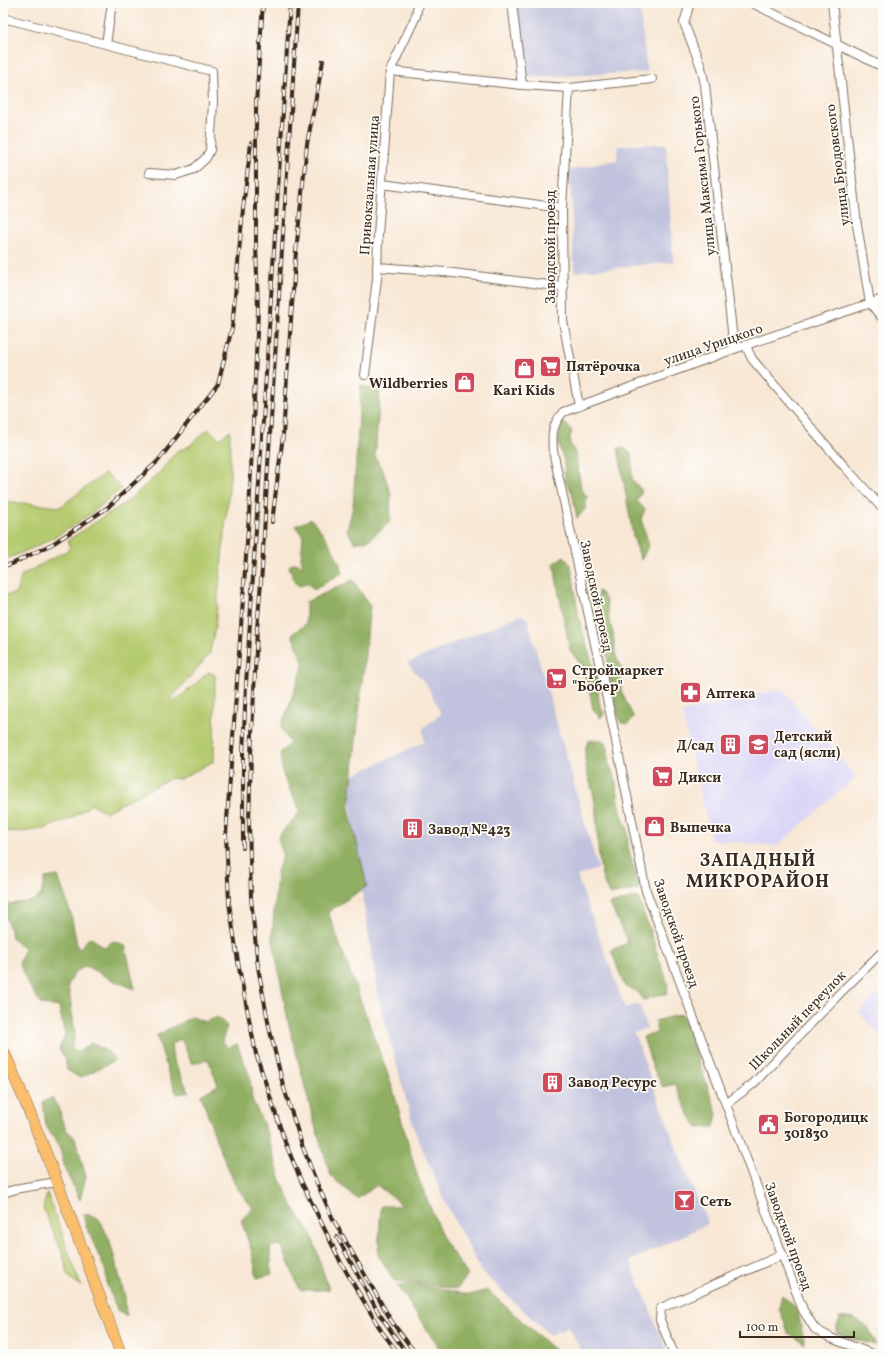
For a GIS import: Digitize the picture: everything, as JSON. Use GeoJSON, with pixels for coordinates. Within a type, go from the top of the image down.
{"type":"FeatureCollection","features":[{"type":"Feature","properties":{"kind":"main road"},"geometry":{"type":"LineString","coordinates":[[3,1050],[57,1182],[121,1354]]}},
{"type":"Feature","properties":{"kind":"street"},"geometry":{"type":"LineString","coordinates":[[106,44],[112,3]]}},
{"type":"Feature","properties":{"kind":"street","name":"Привокзальная улица"},"geometry":{"type":"LineString","coordinates":[[365,375],[377,278],[390,71],[416,16],[418,3]]}},
{"type":"Feature","properties":{"kind":"street"},"geometry":{"type":"LineString","coordinates":[[512,3],[522,85]]}},
{"type":"Feature","properties":{"kind":"street","name":"улица Максима Горького"},"geometry":{"type":"LineString","coordinates":[[690,3],[684,23],[701,67],[705,85],[734,349]]}},
{"type":"Feature","properties":{"kind":"street"},"geometry":{"type":"LineString","coordinates":[[752,3],[883,67]]}},
{"type":"Feature","properties":{"kind":"street","name":"улица Бродовского"},"geometry":{"type":"LineString","coordinates":[[832,3],[857,226],[870,304]]}},
{"type":"Feature","properties":{"kind":"street"},"geometry":{"type":"LineString","coordinates":[[3,18],[212,71],[213,103],[210,150],[206,158],[194,169],[176,175],[149,173]]}},
{"type":"Feature","properties":{"kind":"street"},"geometry":{"type":"LineString","coordinates":[[390,71],[522,85],[569,88],[652,79]]}},
{"type":"Feature","properties":{"kind":"street","name":"Заводской проезд"},"geometry":{"type":"LineString","coordinates":[[569,88],[562,208],[564,287],[563,321],[579,406]]}},
{"type":"Feature","properties":{"kind":"street"},"geometry":{"type":"LineString","coordinates":[[382,184],[562,208]]}},
{"type":"Feature","properties":{"kind":"street"},"geometry":{"type":"LineString","coordinates":[[377,266],[445,272],[564,287]]}},
{"type":"Feature","properties":{"kind":"street","name":"улица Урицкого"},"geometry":{"type":"LineString","coordinates":[[556,421],[563,412],[579,406],[734,349],[883,299]]}},
{"type":"Feature","properties":{"kind":"street"},"geometry":{"type":"LineString","coordinates":[[870,304],[883,318]]}},
{"type":"Feature","properties":{"kind":"street"},"geometry":{"type":"LineString","coordinates":[[746,346],[752,359],[883,509]]}},
{"type":"Feature","properties":{"kind":"street","name":"Заводской проезд"},"geometry":{"type":"LineString","coordinates":[[556,421],[552,433],[553,451],[614,731],[646,891],[803,1310],[816,1329],[831,1338],[872,1354]]}},
{"type":"Feature","properties":{"kind":"street","name":"Школьный переулок"},"geometry":{"type":"LineString","coordinates":[[726,1104],[752,1084],[883,951]]}},
{"type":"Feature","properties":{"kind":"street"},"geometry":{"type":"LineString","coordinates":[[3,1193],[20,1188],[57,1182]]}},
{"type":"Feature","properties":{"kind":"street"},"geometry":{"type":"LineString","coordinates":[[674,1354],[660,1320],[660,1308],[782,1255]]}},
{"type":"Feature","properties":{"kind":"shaded area"},"geometry":{"type":"Polygon","coordinates":[[[514,3],[639,3],[647,72],[524,78],[514,3]]]}},
{"type":"Feature","properties":{"kind":"shaded area"},"geometry":{"type":"Polygon","coordinates":[[[666,144],[673,262],[574,272],[570,170],[617,160],[618,146],[666,144]]]}},
{"type":"Feature","properties":{"kind":"shaded area"},"geometry":{"type":"Polygon","coordinates":[[[520,615],[527,618],[598,869],[577,876],[625,1008],[639,1004],[647,1028],[634,1033],[677,1150],[708,1224],[630,1261],[668,1354],[583,1354],[568,1327],[550,1335],[482,1272],[445,1202],[414,1129],[378,995],[364,906],[347,778],[424,742],[423,728],[441,714],[427,685],[407,663],[520,615]]]}},
{"type":"Feature","properties":{"kind":"shaded area","name":"Детский сад (ясли)"},"geometry":{"type":"Polygon","coordinates":[[[782,689],[856,777],[777,846],[711,840],[682,712],[782,689]]]}},
{"type":"Feature","properties":{"kind":"shaded area"},"geometry":{"type":"Polygon","coordinates":[[[883,990],[883,1039],[859,1012],[883,990]]]}},
{"type":"Feature","properties":{"kind":"green space"},"geometry":{"type":"Polygon","coordinates":[[[361,385],[380,392],[375,457],[383,471],[391,494],[390,522],[369,540],[355,543],[347,530],[353,507],[361,385]]]}},
{"type":"Feature","properties":{"kind":"green space"},"geometry":{"type":"Polygon","coordinates":[[[562,421],[572,431],[570,444],[576,454],[581,489],[587,497],[585,509],[577,518],[572,492],[565,481],[564,461],[558,442],[562,421]]]}},
{"type":"Feature","properties":{"kind":"green space"},"geometry":{"type":"Polygon","coordinates":[[[208,429],[220,439],[230,430],[230,478],[215,628],[210,653],[171,699],[173,703],[209,672],[215,675],[214,761],[180,779],[171,778],[105,812],[92,804],[72,818],[44,829],[19,832],[3,831],[3,596],[16,593],[22,575],[70,549],[68,540],[128,501],[159,473],[177,451],[188,447],[208,429]]]}},
{"type":"Feature","properties":{"kind":"green space"},"geometry":{"type":"Polygon","coordinates":[[[618,448],[625,448],[632,455],[632,479],[642,491],[637,501],[645,509],[641,519],[649,545],[641,560],[633,536],[618,448]]]}},
{"type":"Feature","properties":{"kind":"green space"},"geometry":{"type":"Polygon","coordinates":[[[105,473],[116,482],[121,489],[80,521],[51,539],[20,554],[3,560],[3,501],[60,507],[105,473]]]}},
{"type":"Feature","properties":{"kind":"green space"},"geometry":{"type":"Polygon","coordinates":[[[311,519],[330,544],[343,572],[314,590],[308,583],[300,586],[294,582],[289,566],[295,563],[303,566],[301,558],[303,536],[295,526],[311,519]]]}},
{"type":"Feature","properties":{"kind":"green space"},"geometry":{"type":"Polygon","coordinates":[[[564,556],[571,566],[579,618],[597,680],[599,702],[604,715],[600,718],[593,710],[589,688],[582,666],[570,650],[554,563],[564,556]]]}},
{"type":"Feature","properties":{"kind":"green space"},"geometry":{"type":"Polygon","coordinates":[[[353,580],[370,606],[349,809],[367,886],[328,912],[392,1086],[417,1175],[444,1241],[468,1275],[457,1289],[412,1282],[394,1281],[378,1254],[381,1206],[403,1206],[377,1185],[357,1199],[331,1176],[314,1122],[288,1021],[272,936],[277,872],[283,856],[278,837],[300,811],[283,775],[280,753],[290,743],[281,727],[304,664],[292,634],[306,624],[306,602],[353,580]]]}},
{"type":"Feature","properties":{"kind":"green space"},"geometry":{"type":"Polygon","coordinates":[[[598,591],[602,594],[606,601],[613,633],[616,657],[622,668],[621,691],[634,718],[628,724],[621,723],[617,713],[598,611],[598,591]]]}},
{"type":"Feature","properties":{"kind":"green space"},"geometry":{"type":"Polygon","coordinates":[[[603,740],[608,747],[608,762],[615,777],[621,812],[628,831],[628,847],[640,889],[610,895],[605,886],[602,875],[598,851],[594,796],[587,773],[585,757],[588,741],[603,740]]]}},
{"type":"Feature","properties":{"kind":"green space"},"geometry":{"type":"Polygon","coordinates":[[[58,876],[71,914],[78,950],[90,937],[105,948],[113,941],[125,945],[135,989],[112,980],[86,966],[75,972],[68,985],[75,1032],[72,1048],[78,1052],[92,1043],[108,1052],[115,1060],[80,1078],[67,1070],[65,1057],[59,1049],[65,1035],[59,1007],[41,1004],[28,984],[19,963],[25,948],[13,940],[5,914],[9,904],[33,901],[41,895],[45,878],[58,876]]]}},
{"type":"Feature","properties":{"kind":"green space"},"geometry":{"type":"Polygon","coordinates":[[[638,897],[668,984],[667,993],[643,1000],[635,990],[625,987],[611,950],[628,943],[610,904],[638,897]]]}},
{"type":"Feature","properties":{"kind":"green space"},"geometry":{"type":"Polygon","coordinates":[[[682,1014],[717,1114],[714,1127],[698,1128],[689,1115],[675,1084],[663,1087],[653,1068],[643,1037],[657,1033],[655,1021],[682,1014]]]}},
{"type":"Feature","properties":{"kind":"green space"},"geometry":{"type":"Polygon","coordinates":[[[192,1017],[205,1022],[218,1017],[227,1026],[222,1041],[229,1048],[237,1044],[250,1077],[252,1099],[265,1128],[281,1180],[292,1205],[311,1233],[329,1290],[300,1290],[281,1245],[270,1247],[272,1274],[257,1278],[252,1252],[241,1220],[253,1208],[237,1188],[218,1145],[201,1095],[218,1085],[208,1059],[192,1064],[181,1039],[171,1045],[173,1060],[189,1092],[177,1094],[169,1076],[157,1035],[192,1017]]]}},
{"type":"Feature","properties":{"kind":"green space"},"geometry":{"type":"Polygon","coordinates":[[[52,1098],[60,1110],[61,1118],[66,1129],[75,1138],[86,1177],[80,1200],[66,1172],[60,1149],[46,1126],[43,1102],[52,1098]]]}},
{"type":"Feature","properties":{"kind":"green space"},"geometry":{"type":"Polygon","coordinates":[[[47,1193],[81,1286],[69,1277],[62,1252],[43,1208],[47,1193]]]}},
{"type":"Feature","properties":{"kind":"green space"},"geometry":{"type":"Polygon","coordinates":[[[83,1214],[98,1218],[109,1238],[125,1297],[126,1317],[117,1309],[107,1285],[106,1272],[86,1226],[83,1214]]]}},
{"type":"Feature","properties":{"kind":"green space"},"geometry":{"type":"Polygon","coordinates":[[[416,1284],[470,1295],[487,1290],[559,1354],[443,1354],[397,1285],[416,1284]]]}},
{"type":"Feature","properties":{"kind":"green space"},"geometry":{"type":"Polygon","coordinates":[[[782,1295],[794,1306],[799,1317],[805,1344],[788,1333],[779,1309],[782,1295]]]}},
{"type":"Feature","properties":{"kind":"green space"},"geometry":{"type":"Polygon","coordinates":[[[839,1317],[855,1319],[869,1328],[876,1345],[849,1338],[836,1332],[839,1317]]]}},
{"type":"Feature","properties":{"kind":"railway"},"geometry":{"type":"LineString","coordinates":[[263,3],[256,104],[256,244],[258,310],[249,515],[226,834],[229,903],[239,968],[256,1054],[285,1142],[302,1183],[341,1263],[382,1332],[399,1354]]}},
{"type":"Feature","properties":{"kind":"railway"},"geometry":{"type":"LineString","coordinates":[[243,848],[243,755],[246,684],[290,3]]}},
{"type":"Feature","properties":{"kind":"railway"},"geometry":{"type":"LineString","coordinates":[[298,3],[257,629],[249,822],[251,898],[258,967],[269,1027],[283,1085],[302,1145],[333,1219],[392,1322],[416,1354]]}},
{"type":"Feature","properties":{"kind":"railway"},"geometry":{"type":"LineString","coordinates":[[272,522],[283,435],[295,262],[307,144],[323,61]]}},
{"type":"Feature","properties":{"kind":"railway"},"geometry":{"type":"LineString","coordinates":[[3,566],[12,564],[54,543],[107,508],[158,461],[218,384],[232,328],[243,209],[251,143]]}},
{"type":"Feature","properties":{"kind":"railway"},"geometry":{"type":"LineString","coordinates":[[337,1237],[378,1312],[407,1354]]}},
{"type":"Feature","properties":{"kind":"place","name":"Пятёрочка"},"geometry":{"type":"Point","coordinates":[550,366]}},
{"type":"Feature","properties":{"kind":"place","name":"Kari Kids"},"geometry":{"type":"Point","coordinates":[524,368]}},
{"type":"Feature","properties":{"kind":"place","name":"Wildberries"},"geometry":{"type":"Point","coordinates":[464,383]}},
{"type":"Feature","properties":{"kind":"place","name":"Строймаркет \"Бобер\""},"geometry":{"type":"Point","coordinates":[557,678]}},
{"type":"Feature","properties":{"kind":"place","name":"Аптека"},"geometry":{"type":"Point","coordinates":[690,693]}},
{"type":"Feature","properties":{"kind":"place","name":"Детский сад (ясли)"},"geometry":{"type":"Point","coordinates":[759,744]}},
{"type":"Feature","properties":{"kind":"place","name":"Д/сад"},"geometry":{"type":"Point","coordinates":[730,745]}},
{"type":"Feature","properties":{"kind":"place","name":"Дикси"},"geometry":{"type":"Point","coordinates":[662,777]}},
{"type":"Feature","properties":{"kind":"place","name":"Выпечка"},"geometry":{"type":"Point","coordinates":[655,827]}},
{"type":"Feature","properties":{"kind":"place","name":"Завод №423"},"geometry":{"type":"Point","coordinates":[412,829]}},
{"type":"Feature","properties":{"kind":"place","name":"Завод Ресурс"},"geometry":{"type":"Point","coordinates":[553,1082]}},
{"type":"Feature","properties":{"kind":"place","name":"Богородицк 301830"},"geometry":{"type":"Point","coordinates":[768,1125]}},
{"type":"Feature","properties":{"kind":"place","name":"Сеть"},"geometry":{"type":"Point","coordinates":[685,1201]}},
{"type":"Feature","properties":{"kind":"district","name":"ЗАПАДНЫЙ МИКРОРАЙОН"},"geometry":{"type":"Point","coordinates":[758,870]}}]}
